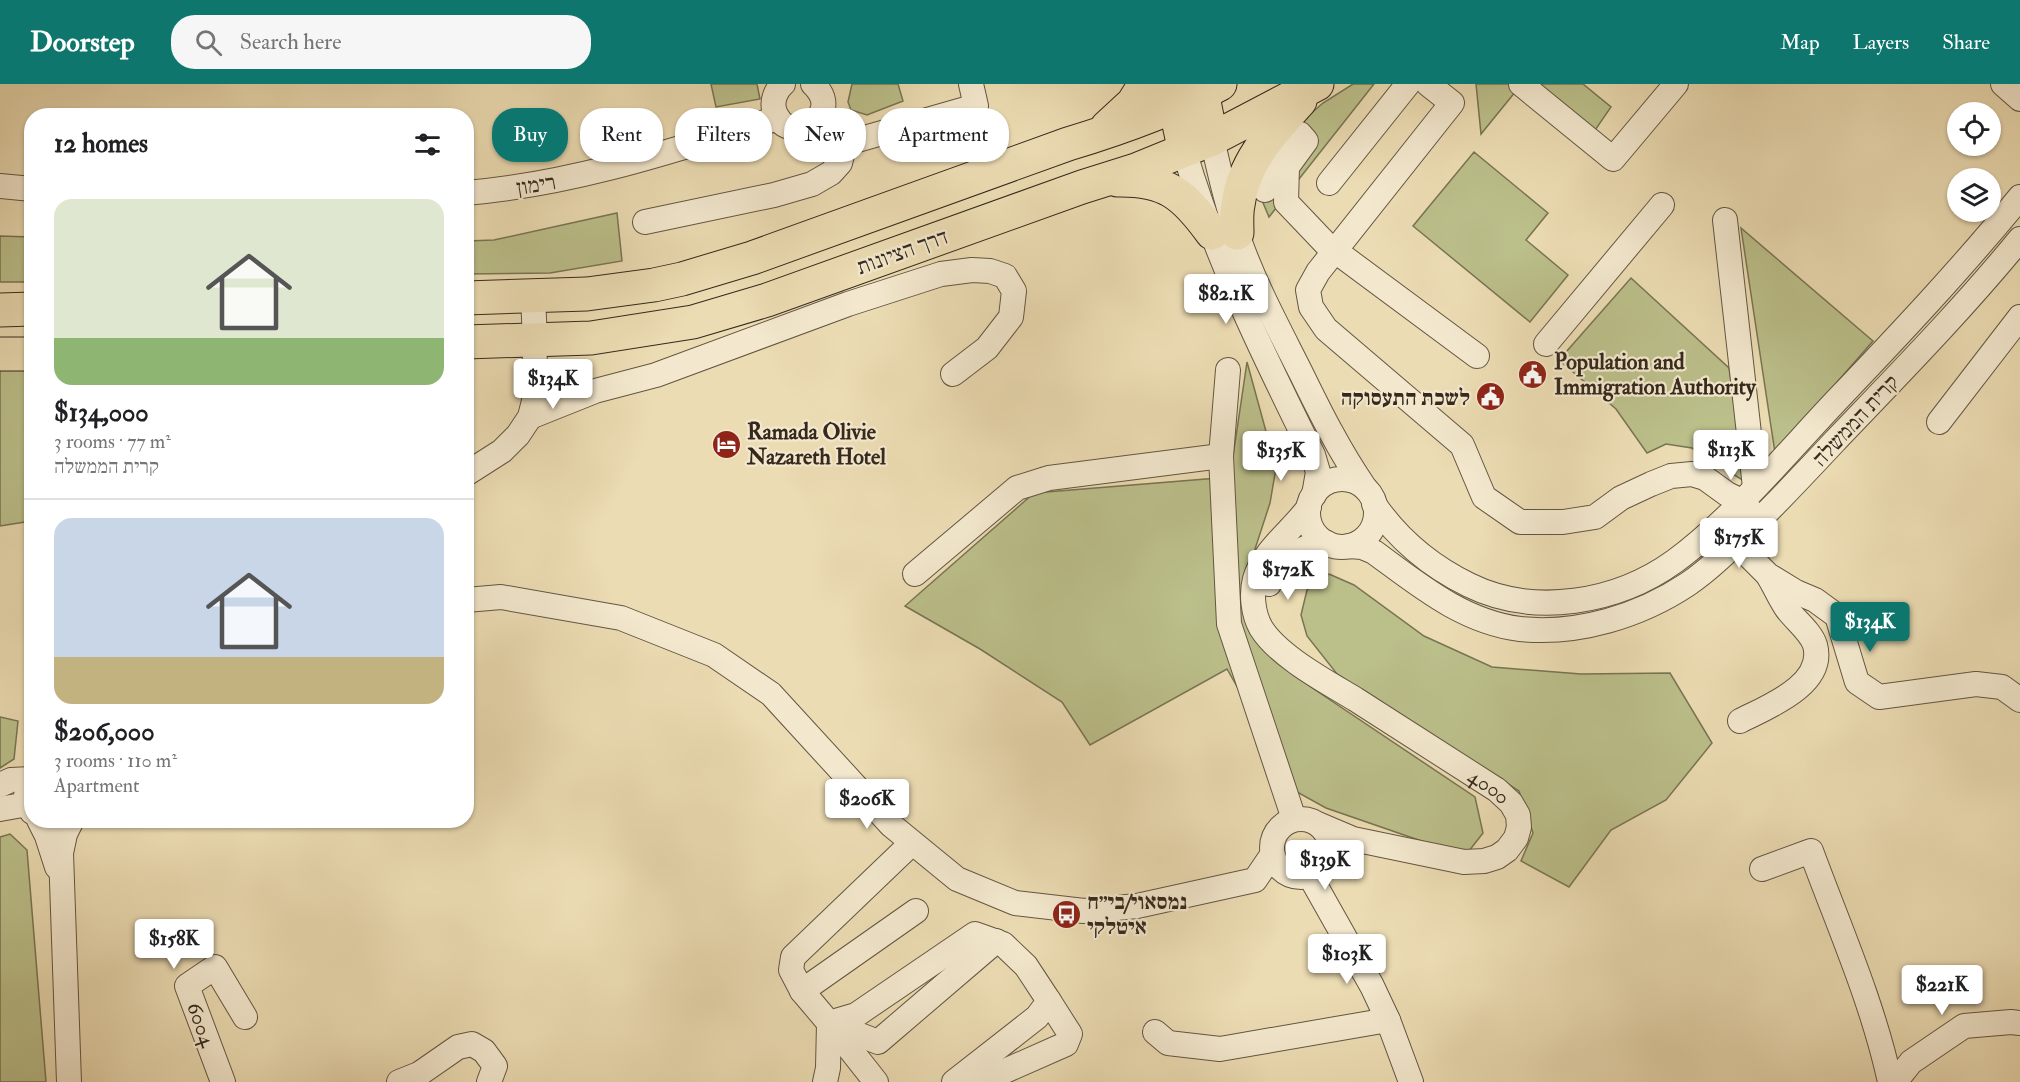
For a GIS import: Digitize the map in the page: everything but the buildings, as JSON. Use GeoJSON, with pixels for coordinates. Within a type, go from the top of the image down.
{"type":"FeatureCollection","features":[{"type":"Feature","properties":{"kind":"highway"},"geometry":{"type":"LineString","coordinates":[[1098,135],[1133,103],[1145,84]]}},
{"type":"Feature","properties":{"kind":"highway"},"geometry":{"type":"LineString","coordinates":[[1103,180],[1135,180],[1155,183],[1184,199],[1198,214],[1225,233],[1238,204],[1252,161],[1269,135],[1317,84]]}},
{"type":"Feature","properties":{"kind":"highway","name":"דרך הציונות"},"geometry":{"type":"LineString","coordinates":[[474,342],[591,338],[673,326],[730,312],[1136,170],[1198,144],[1317,84]]}},
{"type":"Feature","properties":{"kind":"highway","name":"דרך הציונות"},"geometry":{"type":"LineString","coordinates":[[474,298],[533,297],[623,290],[717,270],[1098,135],[1194,90]]}},
{"type":"Feature","properties":{"kind":"highway"},"geometry":{"type":"LineString","coordinates":[[0,310],[24,309]]}},
{"type":"Feature","properties":{"kind":"highway"},"geometry":{"type":"LineString","coordinates":[[0,354],[24,354]]}},
{"type":"Feature","properties":{"kind":"main road"},"geometry":{"type":"LineString","coordinates":[[1194,90],[1198,144]]}},
{"type":"Feature","properties":{"kind":"street"},"geometry":{"type":"LineString","coordinates":[[783,84],[775,94],[773,102],[778,118],[784,122]]}},
{"type":"Feature","properties":{"kind":"street"},"geometry":{"type":"LineString","coordinates":[[813,84],[818,88],[824,102],[823,108]]}},
{"type":"Feature","properties":{"kind":"street"},"geometry":{"type":"LineString","coordinates":[[866,138],[976,106],[971,84]]}},
{"type":"Feature","properties":{"kind":"street"},"geometry":{"type":"LineString","coordinates":[[1329,183],[1408,84]]}},
{"type":"Feature","properties":{"kind":"street"},"geometry":{"type":"LineString","coordinates":[[1428,84],[1452,103],[1318,272],[1308,290],[1311,307],[1326,328],[1462,444],[1484,497],[1520,522],[1563,522],[1595,517],[1622,498],[1671,476],[1692,474],[1705,478],[1727,494],[1748,494]]}},
{"type":"Feature","properties":{"kind":"street"},"geometry":{"type":"LineString","coordinates":[[1521,84],[1613,159],[1676,84]]}},
{"type":"Feature","properties":{"kind":"street"},"geometry":{"type":"LineString","coordinates":[[2003,84],[2020,99]]}},
{"type":"Feature","properties":{"kind":"street","name":"רימון"},"geometry":{"type":"LineString","coordinates":[[474,192],[558,181],[645,159],[778,118]]}},
{"type":"Feature","properties":{"kind":"street"},"geometry":{"type":"LineString","coordinates":[[1269,135],[1265,190],[1271,181],[1277,152],[1300,134],[1306,141],[1287,167],[1286,202],[1326,244],[1477,356]]}},
{"type":"Feature","properties":{"kind":"street","name":"קרית הממשלה"},"geometry":{"type":"LineString","coordinates":[[1198,144],[1225,233],[1244,312],[1313,455],[1318,472],[1310,523],[1318,536],[1338,544],[1362,547],[1374,552],[1438,599],[1465,613],[1492,623],[1521,629],[1577,628],[1610,620],[1650,605],[1688,584],[1759,520],[1954,315],[2020,239]]}},
{"type":"Feature","properties":{"kind":"street"},"geometry":{"type":"LineString","coordinates":[[645,222],[774,195],[812,184],[831,173],[840,162]]}},
{"type":"Feature","properties":{"kind":"street"},"geometry":{"type":"LineString","coordinates":[[0,186],[24,188]]}},
{"type":"Feature","properties":{"kind":"street","name":"קרית הממשלה"},"geometry":{"type":"LineString","coordinates":[[1225,233],[1271,313],[1330,432],[1388,525],[1402,540],[1452,576],[1499,597],[1524,602],[1554,602],[1573,601],[1631,584],[1673,562],[1694,545],[1748,494],[1934,297],[2020,197]]}},
{"type":"Feature","properties":{"kind":"street"},"geometry":{"type":"LineString","coordinates":[[1546,344],[1662,205]]}},
{"type":"Feature","properties":{"kind":"street"},"geometry":{"type":"LineString","coordinates":[[1725,220],[1748,494],[1759,520]]}},
{"type":"Feature","properties":{"kind":"street"},"geometry":{"type":"LineString","coordinates":[[530,417],[595,391],[656,375],[848,304],[941,274],[972,270],[990,271],[1005,276],[1014,291],[1011,317],[987,348],[953,374]]}},
{"type":"Feature","properties":{"kind":"street"},"geometry":{"type":"LineString","coordinates":[[474,469],[502,451],[518,435],[530,417],[534,401],[533,297]]}},
{"type":"Feature","properties":{"kind":"street"},"geometry":{"type":"LineString","coordinates":[[1939,422],[2020,317]]}},
{"type":"Feature","properties":{"kind":"street"},"geometry":{"type":"LineString","coordinates":[[1228,370],[1221,456],[1229,624],[1293,819],[1278,828],[1273,838],[1272,855],[1276,864],[1284,872],[1299,877],[1310,876],[1372,986],[1388,1020],[1411,1082]]}},
{"type":"Feature","properties":{"kind":"street"},"geometry":{"type":"LineString","coordinates":[[1280,540],[1296,506],[1303,484],[1305,452],[1299,425]]}},
{"type":"Feature","properties":{"kind":"street"},"geometry":{"type":"LineString","coordinates":[[915,574],[1017,488],[1049,478],[1221,456]]}},
{"type":"Feature","properties":{"kind":"street"},"geometry":{"type":"LineString","coordinates":[[1312,501],[1322,485],[1333,480],[1352,480],[1369,495],[1376,516],[1368,535],[1338,544]]}},
{"type":"Feature","properties":{"kind":"street","name":"4000"},"geometry":{"type":"LineString","coordinates":[[1293,819],[1304,818],[1353,839],[1464,862],[1484,861],[1497,857],[1516,838],[1519,827],[1518,815],[1511,802],[1497,790],[1304,667],[1273,642],[1261,628],[1253,600],[1255,580],[1261,566],[1312,501]]}},
{"type":"Feature","properties":{"kind":"street","name":"4000"},"geometry":{"type":"LineString","coordinates":[[1304,667],[1288,652],[1276,635],[1266,601],[1268,585],[1274,571],[1288,558],[1315,543],[1338,544]]}},
{"type":"Feature","properties":{"kind":"street"},"geometry":{"type":"LineString","coordinates":[[1736,543],[1768,574],[1796,592],[1815,600],[1837,616],[1857,682],[1879,697],[1976,684],[2002,687],[2020,700]]}},
{"type":"Feature","properties":{"kind":"street"},"geometry":{"type":"LineString","coordinates":[[1740,721],[1797,690],[1807,679],[1815,662],[1815,644],[1786,608],[1768,574]]}},
{"type":"Feature","properties":{"kind":"street"},"geometry":{"type":"LineString","coordinates":[[474,599],[501,597],[621,618],[714,655],[771,694],[891,825],[912,843],[957,879],[1015,903],[1084,911],[1137,906],[1255,880],[1272,855]]}},
{"type":"Feature","properties":{"kind":"street"},"geometry":{"type":"LineString","coordinates":[[0,785],[11,780],[24,779]]}},
{"type":"Feature","properties":{"kind":"street"},"geometry":{"type":"LineString","coordinates":[[0,809],[4,807],[24,812]]}},
{"type":"Feature","properties":{"kind":"street"},"geometry":{"type":"LineString","coordinates":[[1320,825],[1330,844],[1329,854]]}},
{"type":"Feature","properties":{"kind":"street"},"geometry":{"type":"LineString","coordinates":[[43,828],[62,884]]}},
{"type":"Feature","properties":{"kind":"street"},"geometry":{"type":"LineString","coordinates":[[67,828],[62,853],[62,884],[69,1082]]}},
{"type":"Feature","properties":{"kind":"street"},"geometry":{"type":"LineString","coordinates":[[876,1082],[802,991],[791,970],[793,957],[912,843]]}},
{"type":"Feature","properties":{"kind":"street","name":"4000"},"geometry":{"type":"LineString","coordinates":[[1310,876],[1322,868],[1329,854],[1353,844],[1372,843]]}},
{"type":"Feature","properties":{"kind":"street"},"geometry":{"type":"LineString","coordinates":[[1762,869],[1811,851],[1870,1010],[1890,1082]]}},
{"type":"Feature","properties":{"kind":"street"},"geometry":{"type":"LineString","coordinates":[[802,991],[916,911]]}},
{"type":"Feature","properties":{"kind":"street"},"geometry":{"type":"LineString","coordinates":[[829,1023],[856,1015],[975,934],[996,941],[1003,944],[1026,966],[1070,1034],[1066,1044],[980,1082]]}},
{"type":"Feature","properties":{"kind":"street"},"geometry":{"type":"LineString","coordinates":[[829,1023],[878,1042],[996,941]]}},
{"type":"Feature","properties":{"kind":"street","name":"6004"},"geometry":{"type":"LineString","coordinates":[[223,1082],[188,986],[215,967],[245,1017]]}},
{"type":"Feature","properties":{"kind":"street"},"geometry":{"type":"LineString","coordinates":[[954,1082],[1037,1017],[1049,1001]]}},
{"type":"Feature","properties":{"kind":"street"},"geometry":{"type":"LineString","coordinates":[[1155,1032],[1168,1043],[1220,1049],[1388,1020]]}},
{"type":"Feature","properties":{"kind":"street"},"geometry":{"type":"LineString","coordinates":[[825,1082],[828,1068],[829,1023]]}},
{"type":"Feature","properties":{"kind":"street"},"geometry":{"type":"LineString","coordinates":[[1894,1082],[1911,1062],[1964,1026],[2020,1023]]}},
{"type":"Feature","properties":{"kind":"street"},"geometry":{"type":"LineString","coordinates":[[399,1082],[419,1074],[458,1047],[472,1044],[484,1051],[495,1066],[489,1082]]}},
{"type":"Feature","properties":{"kind":"green space"},"geometry":{"type":"Polygon","coordinates":[[[711,84],[757,84],[760,99],[716,107],[711,84]]]}},
{"type":"Feature","properties":{"kind":"green space"},"geometry":{"type":"Polygon","coordinates":[[[852,84],[898,84],[903,101],[885,108],[878,108],[878,111],[867,115],[866,108],[850,108],[848,102],[852,84]]]}},
{"type":"Feature","properties":{"kind":"green space"},"geometry":{"type":"Polygon","coordinates":[[[1353,84],[1374,84],[1269,217],[1261,198],[1278,142],[1323,103],[1353,84]]]}},
{"type":"Feature","properties":{"kind":"green space"},"geometry":{"type":"Polygon","coordinates":[[[1476,84],[1583,84],[1611,107],[1589,139],[1520,86],[1481,134],[1476,84]]]}},
{"type":"Feature","properties":{"kind":"green space"},"geometry":{"type":"Polygon","coordinates":[[[1474,152],[1548,213],[1526,240],[1568,275],[1530,322],[1413,226],[1474,152]]]}},
{"type":"Feature","properties":{"kind":"green space"},"geometry":{"type":"Polygon","coordinates":[[[617,213],[622,261],[550,273],[474,274],[474,241],[494,240],[617,213]]]}},
{"type":"Feature","properties":{"kind":"green space"},"geometry":{"type":"Polygon","coordinates":[[[1741,228],[1873,341],[1775,453],[1741,228]]]}},
{"type":"Feature","properties":{"kind":"green space"},"geometry":{"type":"Polygon","coordinates":[[[0,236],[24,237],[24,282],[0,282],[0,236]]]}},
{"type":"Feature","properties":{"kind":"green space"},"geometry":{"type":"Polygon","coordinates":[[[1631,278],[1729,368],[1747,483],[1692,448],[1666,444],[1647,453],[1616,409],[1559,360],[1631,278]]]}},
{"type":"Feature","properties":{"kind":"green space"},"geometry":{"type":"Polygon","coordinates":[[[1247,362],[1276,468],[1270,503],[1240,595],[1253,635],[1293,675],[1475,797],[1483,833],[1465,856],[1326,808],[1297,792],[1227,669],[1090,745],[1062,702],[980,649],[905,606],[1034,493],[1230,477],[1247,362]]]}},
{"type":"Feature","properties":{"kind":"green space"},"geometry":{"type":"Polygon","coordinates":[[[24,364],[24,522],[0,526],[0,366],[24,364]]]}},
{"type":"Feature","properties":{"kind":"green space"},"geometry":{"type":"Polygon","coordinates":[[[1329,574],[1354,585],[1424,636],[1492,667],[1581,674],[1670,673],[1712,743],[1666,800],[1611,830],[1569,887],[1521,861],[1533,833],[1519,791],[1337,674],[1307,636],[1301,615],[1307,590],[1329,574]]]}},
{"type":"Feature","properties":{"kind":"green space"},"geometry":{"type":"Polygon","coordinates":[[[0,717],[18,721],[14,759],[0,768],[0,717]]]}},
{"type":"Feature","properties":{"kind":"green space"},"geometry":{"type":"Polygon","coordinates":[[[10,834],[27,850],[46,1082],[0,1082],[0,837],[10,834]]]}},
{"type":"Feature","properties":{"kind":"place","name":"Population and Immigration Authority"},"geometry":{"type":"Point","coordinates":[1533,374]}},
{"type":"Feature","properties":{"kind":"place","name":"לשכת התעסוקה"},"geometry":{"type":"Point","coordinates":[1491,397]}},
{"type":"Feature","properties":{"kind":"place","name":"Ramada Olivie Nazareth Hotel"},"geometry":{"type":"Point","coordinates":[726,444]}},
{"type":"Feature","properties":{"kind":"place","name":"נמסאוי/בי״ח איטלקי"},"geometry":{"type":"Point","coordinates":[1066,914]}}]}
